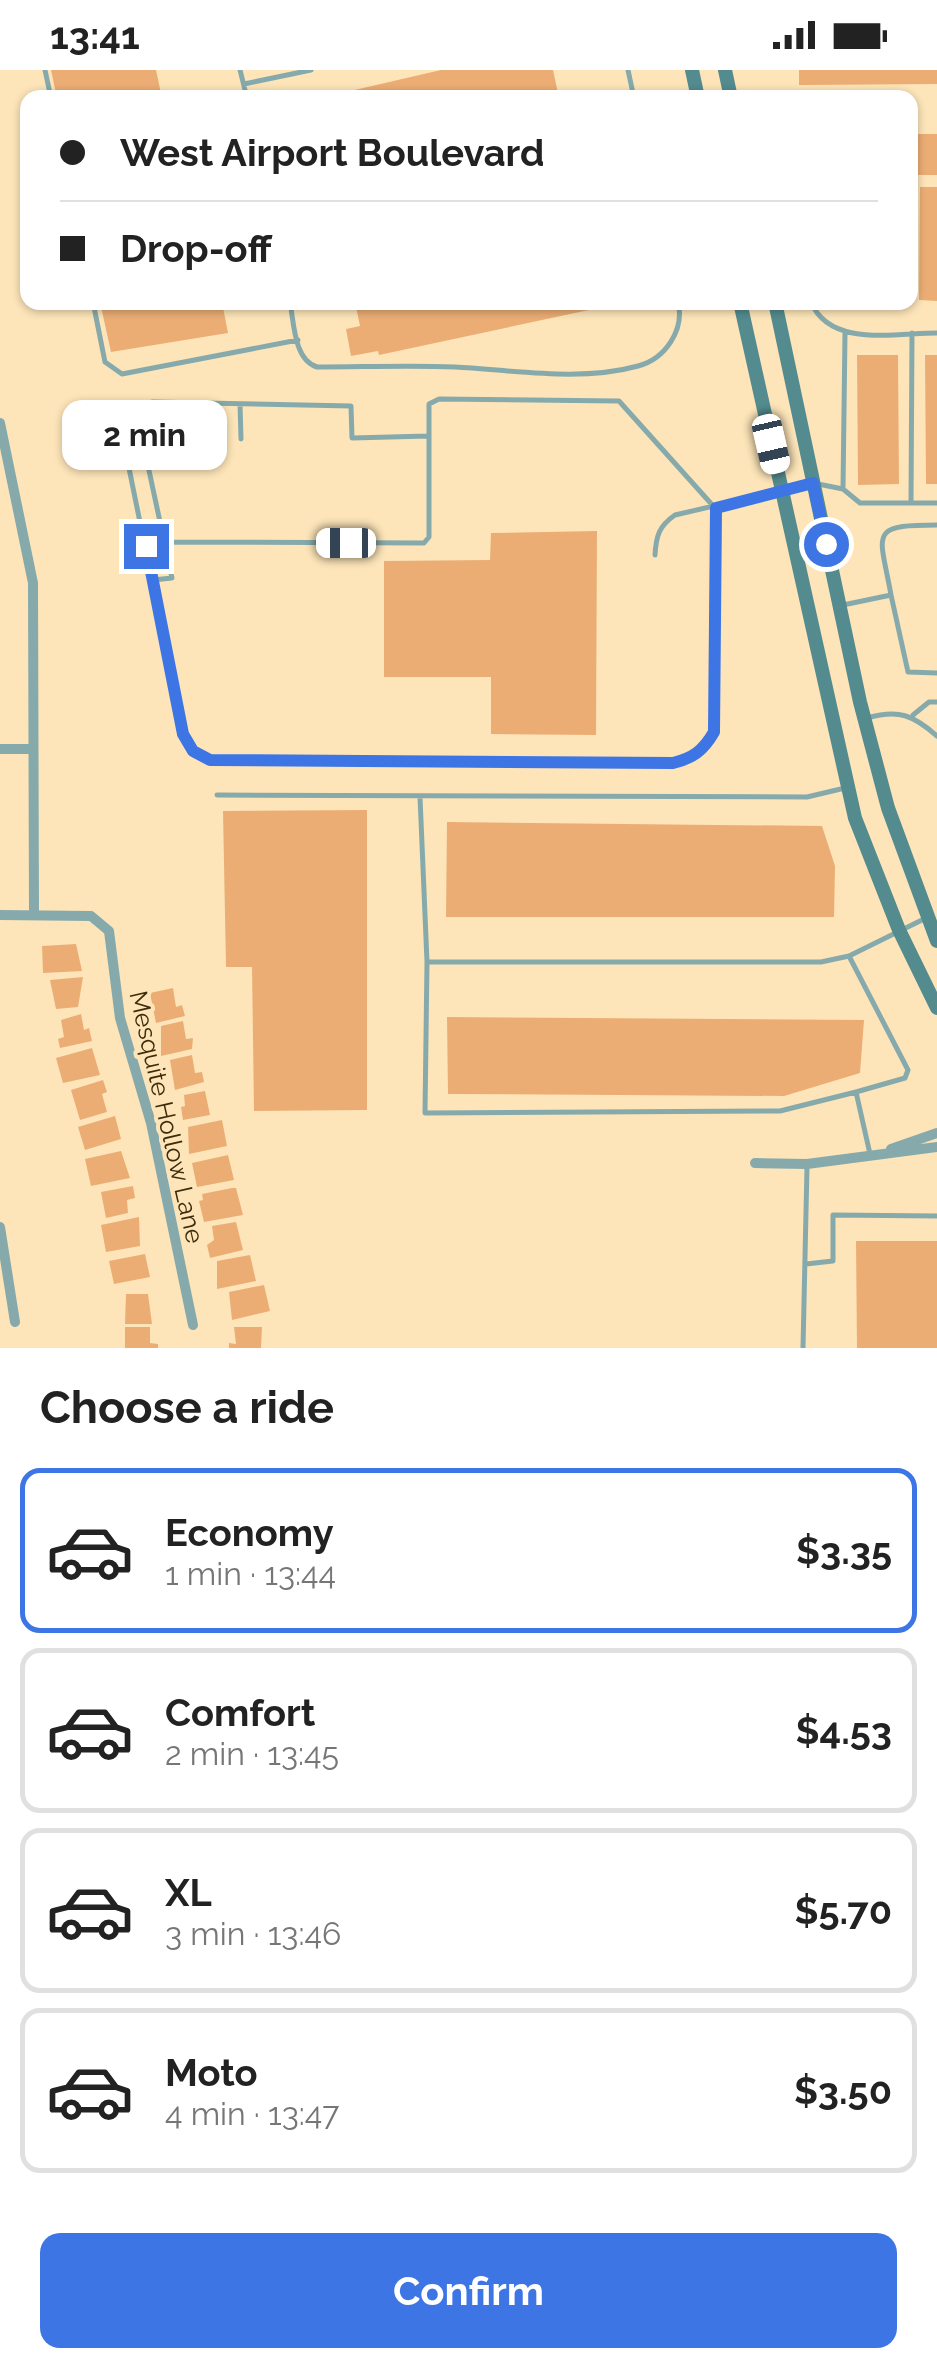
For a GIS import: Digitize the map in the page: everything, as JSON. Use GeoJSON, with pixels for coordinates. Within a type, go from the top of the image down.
{"type":"FeatureCollection","features":[{"type":"Feature","properties":{"kind":"main road"},"geometry":{"type":"LineString","coordinates":[[742,310],[855,818],[899,930],[937,1008]]}},
{"type":"Feature","properties":{"kind":"main road"},"geometry":{"type":"LineString","coordinates":[[777,310],[864,719],[888,808],[937,942]]}},
{"type":"Feature","properties":{"kind":"street"},"geometry":{"type":"LineString","coordinates":[[0,423],[4,465],[33,583],[34,913],[0,914]]}},
{"type":"Feature","properties":{"kind":"street"},"geometry":{"type":"LineString","coordinates":[[0,749],[31,749]]}},
{"type":"Feature","properties":{"kind":"street","name":"Mesquite Hollow Lane"},"geometry":{"type":"LineString","coordinates":[[34,913],[91,916],[100,920],[110,935],[120,1018],[150,1122],[194,1326]]}},
{"type":"Feature","properties":{"kind":"street"},"geometry":{"type":"LineString","coordinates":[[872,1156],[937,1133]]}},
{"type":"Feature","properties":{"kind":"street"},"geometry":{"type":"LineString","coordinates":[[755,1163],[807,1164],[937,1147]]}},
{"type":"Feature","properties":{"kind":"street"},"geometry":{"type":"LineString","coordinates":[[0,1227],[15,1322]]}},
{"type":"Feature","properties":{"kind":"lane"},"geometry":{"type":"LineString","coordinates":[[240,70],[245,90]]}},
{"type":"Feature","properties":{"kind":"lane"},"geometry":{"type":"LineString","coordinates":[[244,84],[311,70]]}},
{"type":"Feature","properties":{"kind":"lane"},"geometry":{"type":"LineString","coordinates":[[95,310],[106,362],[122,374],[298,340]]}},
{"type":"Feature","properties":{"kind":"lane"},"geometry":{"type":"LineString","coordinates":[[292,310],[302,356],[317,367],[437,366],[560,373],[642,366],[670,344],[680,329],[679,310]]}},
{"type":"Feature","properties":{"kind":"lane"},"geometry":{"type":"LineString","coordinates":[[814,310],[818,318],[845,333],[937,332]]}},
{"type":"Feature","properties":{"kind":"lane"},"geometry":{"type":"LineString","coordinates":[[910,503],[912,332]]}},
{"type":"Feature","properties":{"kind":"lane"},"geometry":{"type":"LineString","coordinates":[[842,488],[845,333]]}},
{"type":"Feature","properties":{"kind":"lane"},"geometry":{"type":"LineString","coordinates":[[117,409],[183,734],[193,751],[210,760],[673,763],[690,759],[704,749],[714,732],[716,508],[619,401],[439,400],[429,404],[429,537],[424,543],[164,542]]}},
{"type":"Feature","properties":{"kind":"lane"},"geometry":{"type":"LineString","coordinates":[[153,580],[172,578],[138,419],[142,406],[152,402],[351,406],[352,438],[429,436]]}},
{"type":"Feature","properties":{"kind":"lane"},"geometry":{"type":"LineString","coordinates":[[240,404],[240,440]]}},
{"type":"Feature","properties":{"kind":"lane"},"geometry":{"type":"LineString","coordinates":[[656,556],[656,535],[664,522],[675,515],[813,483],[842,488],[860,503],[937,503]]}},
{"type":"Feature","properties":{"kind":"lane"},"geometry":{"type":"LineString","coordinates":[[937,525],[896,525],[883,538],[890,595],[908,672],[937,672]]}},
{"type":"Feature","properties":{"kind":"lane"},"geometry":{"type":"LineString","coordinates":[[839,606],[890,595]]}},
{"type":"Feature","properties":{"kind":"lane"},"geometry":{"type":"LineString","coordinates":[[913,715],[928,702],[937,702]]}},
{"type":"Feature","properties":{"kind":"lane"},"geometry":{"type":"LineString","coordinates":[[864,719],[890,712],[913,715],[937,736]]}},
{"type":"Feature","properties":{"kind":"lane"},"geometry":{"type":"LineString","coordinates":[[217,794],[806,797],[848,787]]}},
{"type":"Feature","properties":{"kind":"lane"},"geometry":{"type":"LineString","coordinates":[[420,797],[427,962],[425,1113],[780,1111],[895,1084],[905,1078],[908,1070],[850,956]]}},
{"type":"Feature","properties":{"kind":"lane"},"geometry":{"type":"LineString","coordinates":[[427,962],[820,962],[850,956],[926,917]]}},
{"type":"Feature","properties":{"kind":"lane"},"geometry":{"type":"LineString","coordinates":[[856,1092],[872,1156]]}},
{"type":"Feature","properties":{"kind":"lane"},"geometry":{"type":"LineString","coordinates":[[803,1348],[807,1164]]}},
{"type":"Feature","properties":{"kind":"lane"},"geometry":{"type":"LineString","coordinates":[[806,1264],[833,1262],[833,1215],[937,1216]]}},
{"type":"Feature","properties":{"kind":"building"},"geometry":{"type":"Polygon","coordinates":[[[51,70],[156,70],[160,90],[55,90],[51,70]]]}},
{"type":"Feature","properties":{"kind":"building"},"geometry":{"type":"Polygon","coordinates":[[[441,70],[553,70],[557,90],[355,90],[441,70]]]}},
{"type":"Feature","properties":{"kind":"building"},"geometry":{"type":"Polygon","coordinates":[[[799,70],[937,70],[937,84],[799,85],[799,70]]]}},
{"type":"Feature","properties":{"kind":"building"},"geometry":{"type":"Polygon","coordinates":[[[918,134],[937,134],[937,175],[918,175],[918,134]]]}},
{"type":"Feature","properties":{"kind":"building"},"geometry":{"type":"Polygon","coordinates":[[[920,187],[937,187],[937,301],[919,300],[920,187]]]}},
{"type":"Feature","properties":{"kind":"building"},"geometry":{"type":"Polygon","coordinates":[[[102,310],[224,310],[228,333],[111,352],[102,310]]]}},
{"type":"Feature","properties":{"kind":"building"},"geometry":{"type":"Polygon","coordinates":[[[357,310],[589,310],[379,355],[378,351],[351,356],[346,329],[360,326],[357,310]]]}},
{"type":"Feature","properties":{"kind":"building"},"geometry":{"type":"Polygon","coordinates":[[[857,355],[898,355],[899,484],[858,485],[857,355]]]}},
{"type":"Feature","properties":{"kind":"building"},"geometry":{"type":"Polygon","coordinates":[[[925,355],[937,355],[937,484],[926,484],[925,355]]]}},
{"type":"Feature","properties":{"kind":"building"},"geometry":{"type":"Polygon","coordinates":[[[597,531],[596,735],[491,734],[491,677],[384,677],[384,561],[490,560],[491,533],[597,531]]]}},
{"type":"Feature","properties":{"kind":"building"},"geometry":{"type":"Polygon","coordinates":[[[367,810],[367,1110],[254,1111],[252,967],[226,967],[223,811],[367,810]]]}},
{"type":"Feature","properties":{"kind":"building"},"geometry":{"type":"Polygon","coordinates":[[[447,822],[822,826],[835,866],[834,917],[446,917],[447,822]]]}},
{"type":"Feature","properties":{"kind":"building"},"geometry":{"type":"Polygon","coordinates":[[[76,944],[82,971],[43,973],[42,946],[76,944]]]}},
{"type":"Feature","properties":{"kind":"building"},"geometry":{"type":"Polygon","coordinates":[[[83,977],[78,1007],[56,1009],[50,980],[83,977]]]}},
{"type":"Feature","properties":{"kind":"building"},"geometry":{"type":"Polygon","coordinates":[[[173,988],[176,1007],[182,1005],[185,1016],[156,1023],[150,993],[173,988]]]}},
{"type":"Feature","properties":{"kind":"building"},"geometry":{"type":"Polygon","coordinates":[[[81,1014],[84,1030],[89,1028],[92,1041],[60,1048],[58,1039],[64,1037],[61,1020],[81,1014]]]}},
{"type":"Feature","properties":{"kind":"building"},"geometry":{"type":"Polygon","coordinates":[[[447,1017],[864,1020],[860,1073],[784,1096],[448,1094],[447,1017]]]}},
{"type":"Feature","properties":{"kind":"building"},"geometry":{"type":"Polygon","coordinates":[[[183,1021],[186,1039],[193,1038],[192,1049],[161,1056],[161,1026],[183,1021]]]}},
{"type":"Feature","properties":{"kind":"building"},"geometry":{"type":"Polygon","coordinates":[[[92,1048],[100,1075],[63,1083],[56,1058],[92,1048]]]}},
{"type":"Feature","properties":{"kind":"building"},"geometry":{"type":"Polygon","coordinates":[[[192,1055],[195,1073],[202,1072],[204,1082],[175,1090],[170,1060],[192,1055]]]}},
{"type":"Feature","properties":{"kind":"building"},"geometry":{"type":"Polygon","coordinates":[[[103,1080],[107,1112],[80,1120],[71,1090],[103,1080]]]}},
{"type":"Feature","properties":{"kind":"building"},"geometry":{"type":"Polygon","coordinates":[[[205,1091],[210,1115],[183,1120],[184,1095],[205,1091]]]}},
{"type":"Feature","properties":{"kind":"building"},"geometry":{"type":"Polygon","coordinates":[[[115,1116],[121,1139],[85,1150],[78,1127],[115,1116]]]}},
{"type":"Feature","properties":{"kind":"building"},"geometry":{"type":"Polygon","coordinates":[[[222,1120],[227,1146],[189,1154],[188,1127],[222,1120]]]}},
{"type":"Feature","properties":{"kind":"building"},"geometry":{"type":"Polygon","coordinates":[[[121,1151],[130,1178],[91,1186],[85,1159],[121,1151]]]}},
{"type":"Feature","properties":{"kind":"building"},"geometry":{"type":"Polygon","coordinates":[[[228,1155],[234,1180],[197,1187],[192,1163],[228,1155]]]}},
{"type":"Feature","properties":{"kind":"building"},"geometry":{"type":"Polygon","coordinates":[[[133,1186],[135,1198],[127,1200],[128,1213],[106,1218],[101,1192],[133,1186]]]}},
{"type":"Feature","properties":{"kind":"building"},"geometry":{"type":"Polygon","coordinates":[[[236,1188],[243,1215],[204,1222],[199,1201],[203,1200],[202,1194],[236,1188]]]}},
{"type":"Feature","properties":{"kind":"building"},"geometry":{"type":"Polygon","coordinates":[[[139,1217],[140,1246],[106,1252],[101,1225],[139,1217]]]}},
{"type":"Feature","properties":{"kind":"building"},"geometry":{"type":"Polygon","coordinates":[[[236,1222],[243,1250],[210,1258],[207,1245],[214,1240],[212,1226],[236,1222]]]}},
{"type":"Feature","properties":{"kind":"building"},"geometry":{"type":"Polygon","coordinates":[[[856,1241],[937,1241],[937,1348],[857,1348],[856,1241]]]}},
{"type":"Feature","properties":{"kind":"building"},"geometry":{"type":"Polygon","coordinates":[[[145,1254],[150,1277],[114,1284],[109,1261],[145,1254]]]}},
{"type":"Feature","properties":{"kind":"building"},"geometry":{"type":"Polygon","coordinates":[[[250,1255],[256,1281],[217,1289],[217,1261],[250,1255]]]}},
{"type":"Feature","properties":{"kind":"building"},"geometry":{"type":"Polygon","coordinates":[[[264,1285],[270,1311],[232,1320],[229,1292],[264,1285]]]}},
{"type":"Feature","properties":{"kind":"building"},"geometry":{"type":"Polygon","coordinates":[[[126,1294],[148,1294],[152,1324],[125,1324],[126,1294]]]}},
{"type":"Feature","properties":{"kind":"building"},"geometry":{"type":"Polygon","coordinates":[[[125,1327],[150,1327],[150,1343],[158,1344],[158,1348],[125,1348],[125,1327]]]}},
{"type":"Feature","properties":{"kind":"building"},"geometry":{"type":"Polygon","coordinates":[[[234,1327],[262,1327],[261,1348],[229,1348],[229,1343],[236,1344],[234,1327]]]}},
{"type":"Feature","properties":{"kind":"route"},"geometry":{"type":"LineString","coordinates":[[146,546],[183,734],[193,751],[210,760],[673,763],[690,759],[704,749],[714,732],[716,508],[813,483],[826,544]]}}]}
